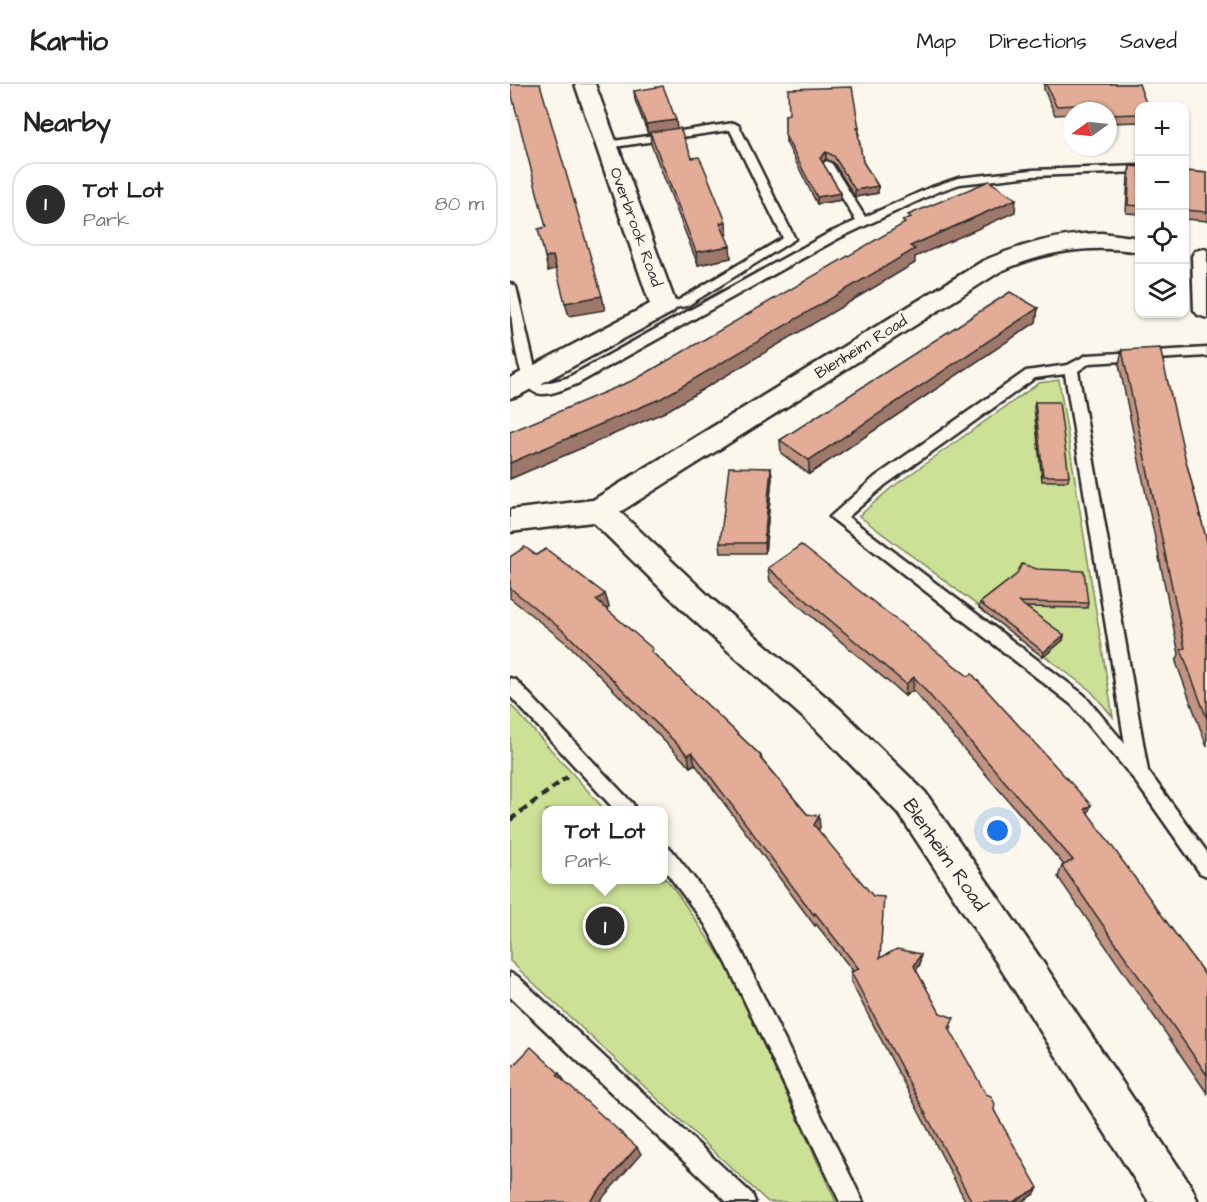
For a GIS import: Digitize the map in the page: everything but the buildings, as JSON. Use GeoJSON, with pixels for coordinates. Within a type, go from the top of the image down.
{"type":"FeatureCollection","features":[{"type":"Feature","properties":{"kind":"street","name":"Overbrook Road"},"geometry":{"type":"LineString","coordinates":[[520,383],[664,307],[585,84]]}},
{"type":"Feature","properties":{"kind":"street","name":"Blenheim Road"},"geometry":{"type":"LineString","coordinates":[[510,521],[600,510],[992,266],[1014,255],[1055,243],[1090,240],[1135,244]]}},
{"type":"Feature","properties":{"kind":"street"},"geometry":{"type":"LineString","coordinates":[[1199,256],[1207,310]]}},
{"type":"Feature","properties":{"kind":"street","name":"Blenheim Road"},"geometry":{"type":"LineString","coordinates":[[600,510],[701,608],[828,719],[912,803],[1023,966],[1175,1202]]}},
{"type":"Feature","properties":{"kind":"lane"},"geometry":{"type":"LineString","coordinates":[[606,145],[734,126],[789,239],[683,303],[664,307]]}},
{"type":"Feature","properties":{"kind":"lane"},"geometry":{"type":"LineString","coordinates":[[827,164],[863,222]]}},
{"type":"Feature","properties":{"kind":"lane"},"geometry":{"type":"LineString","coordinates":[[510,287],[520,383],[539,388],[556,387],[572,381],[835,235],[958,181],[1032,173],[1135,169]]}},
{"type":"Feature","properties":{"kind":"lane"},"geometry":{"type":"LineString","coordinates":[[1207,352],[1087,359],[1071,369],[1031,374],[880,481],[838,517],[1078,700],[1139,773],[1207,867]]}},
{"type":"Feature","properties":{"kind":"lane"},"geometry":{"type":"LineString","coordinates":[[1071,369],[1139,773]]}},
{"type":"Feature","properties":{"kind":"lane"},"geometry":{"type":"LineString","coordinates":[[510,685],[622,806]]}},
{"type":"Feature","properties":{"kind":"lane"},"geometry":{"type":"LineString","coordinates":[[668,861],[712,917],[734,957],[852,1202]]}},
{"type":"Feature","properties":{"kind":"lane"},"geometry":{"type":"LineString","coordinates":[[510,983],[744,1202]]}},
{"type":"Feature","properties":{"kind":"path"},"geometry":{"type":"LineString","coordinates":[[510,820],[584,765]]}},
{"type":"Feature","properties":{"kind":"green space"},"geometry":{"type":"Polygon","coordinates":[[[1059,380],[1113,717],[1091,691],[859,516],[891,488],[1039,383],[1059,380]]]}},
{"type":"Feature","properties":{"kind":"green space"},"geometry":{"type":"Polygon","coordinates":[[[510,704],[601,806],[542,806],[542,884],[668,884],[668,882],[728,968],[836,1202],[768,1202],[510,961],[510,704]]]}},
{"type":"Feature","properties":{"kind":"place","name":"Tot Lot"},"geometry":{"type":"Point","coordinates":[605,926]}}]}
